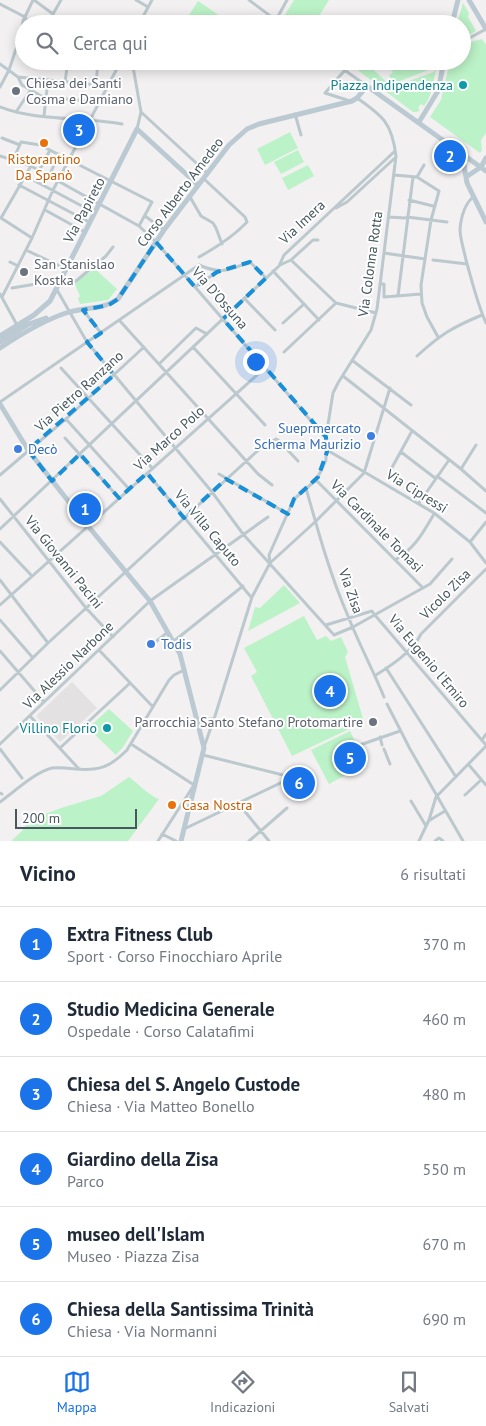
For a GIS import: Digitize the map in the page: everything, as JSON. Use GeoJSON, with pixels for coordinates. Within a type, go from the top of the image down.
{"type":"FeatureCollection","features":[{"type":"Feature","properties":{"kind":"street"},"geometry":{"type":"LineString","coordinates":[[26,15],[33,0],[53,14],[61,0]]}},
{"type":"Feature","properties":{"kind":"street"},"geometry":{"type":"LineString","coordinates":[[136,0],[148,7]]}},
{"type":"Feature","properties":{"kind":"street"},"geometry":{"type":"LineString","coordinates":[[144,15],[152,0]]}},
{"type":"Feature","properties":{"kind":"street"},"geometry":{"type":"LineString","coordinates":[[249,0],[269,15]]}},
{"type":"Feature","properties":{"kind":"street"},"geometry":{"type":"LineString","coordinates":[[279,15],[287,0]]}},
{"type":"Feature","properties":{"kind":"street"},"geometry":{"type":"LineString","coordinates":[[454,15],[458,0]]}},
{"type":"Feature","properties":{"kind":"street"},"geometry":{"type":"LineString","coordinates":[[469,0],[486,29],[471,37]]}},
{"type":"Feature","properties":{"kind":"street"},"geometry":{"type":"LineString","coordinates":[[0,4],[19,15]]}},
{"type":"Feature","properties":{"kind":"street"},"geometry":{"type":"LineString","coordinates":[[0,87],[9,70],[15,52]]}},
{"type":"Feature","properties":{"kind":"street"},"geometry":{"type":"LineString","coordinates":[[0,64],[18,77],[22,85],[30,91],[46,98],[125,104]]}},
{"type":"Feature","properties":{"kind":"street"},"geometry":{"type":"LineString","coordinates":[[65,82],[67,70]]}},
{"type":"Feature","properties":{"kind":"street"},"geometry":{"type":"LineString","coordinates":[[96,85],[98,70]]}},
{"type":"Feature","properties":{"kind":"street"},"geometry":{"type":"LineString","coordinates":[[0,336],[17,325],[1,296],[32,238],[53,190],[116,70]]}},
{"type":"Feature","properties":{"kind":"street"},"geometry":{"type":"LineString","coordinates":[[134,70],[141,112],[137,129],[198,186]]}},
{"type":"Feature","properties":{"kind":"street","name":"Via Colonna Rotta"},"geometry":{"type":"LineString","coordinates":[[316,480],[326,460],[326,438],[331,402],[338,383],[371,330],[376,313],[396,158],[387,123],[377,112],[355,100],[325,93],[343,70]]}},
{"type":"Feature","properties":{"kind":"street","name":"Via Colonna Rotta"},"geometry":{"type":"LineString","coordinates":[[345,70],[367,86]]}},
{"type":"Feature","properties":{"kind":"street"},"geometry":{"type":"LineString","coordinates":[[419,122],[438,91],[442,70]]}},
{"type":"Feature","properties":{"kind":"street"},"geometry":{"type":"LineString","coordinates":[[18,77],[107,86]]}},
{"type":"Feature","properties":{"kind":"street"},"geometry":{"type":"LineString","coordinates":[[44,116],[48,80]]}},
{"type":"Feature","properties":{"kind":"street"},"geometry":{"type":"LineString","coordinates":[[355,100],[367,86],[486,170]]}},
{"type":"Feature","properties":{"kind":"street"},"geometry":{"type":"LineString","coordinates":[[16,112],[30,91]]}},
{"type":"Feature","properties":{"kind":"street","name":"Corso Alberto Amedeo"},"geometry":{"type":"LineString","coordinates":[[0,342],[37,320],[110,305],[118,299],[164,230],[203,178],[229,144],[247,130],[259,124],[295,114],[355,100]]}},
{"type":"Feature","properties":{"kind":"street"},"geometry":{"type":"LineString","coordinates":[[0,106],[16,112],[122,124]]}},
{"type":"Feature","properties":{"kind":"street"},"geometry":{"type":"LineString","coordinates":[[141,112],[207,173]]}},
{"type":"Feature","properties":{"kind":"street"},"geometry":{"type":"LineString","coordinates":[[295,114],[301,135]]}},
{"type":"Feature","properties":{"kind":"street","name":"Via Papireto"},"geometry":{"type":"LineString","coordinates":[[17,325],[50,301],[112,182],[137,129]]}},
{"type":"Feature","properties":{"kind":"street"},"geometry":{"type":"LineString","coordinates":[[2,138],[20,146]]}},
{"type":"Feature","properties":{"kind":"street"},"geometry":{"type":"LineString","coordinates":[[13,160],[21,142],[40,145],[152,202],[139,226]]}},
{"type":"Feature","properties":{"kind":"street"},"geometry":{"type":"LineString","coordinates":[[39,171],[50,150]]}},
{"type":"Feature","properties":{"kind":"street","name":"Via Imera"},"geometry":{"type":"LineString","coordinates":[[0,530],[279,266],[284,256],[395,150]]}},
{"type":"Feature","properties":{"kind":"street"},"geometry":{"type":"LineString","coordinates":[[462,152],[466,177],[473,197],[485,219]]}},
{"type":"Feature","properties":{"kind":"street"},"geometry":{"type":"LineString","coordinates":[[49,176],[59,154]]}},
{"type":"Feature","properties":{"kind":"street","name":"Via D'Ossuna"},"geometry":{"type":"LineString","coordinates":[[0,156],[30,166],[139,226],[156,242],[326,438]]}},
{"type":"Feature","properties":{"kind":"street"},"geometry":{"type":"LineString","coordinates":[[331,211],[347,202],[396,158]]}},
{"type":"Feature","properties":{"kind":"street"},"geometry":{"type":"LineString","coordinates":[[466,177],[480,167],[486,158]]}},
{"type":"Feature","properties":{"kind":"street"},"geometry":{"type":"LineString","coordinates":[[398,296],[409,200],[415,177],[424,165]]}},
{"type":"Feature","properties":{"kind":"street"},"geometry":{"type":"LineString","coordinates":[[30,166],[1,217],[32,238]]}},
{"type":"Feature","properties":{"kind":"street"},"geometry":{"type":"LineString","coordinates":[[394,175],[415,177],[439,191],[433,206],[421,285],[422,303],[438,337]]}},
{"type":"Feature","properties":{"kind":"street"},"geometry":{"type":"LineString","coordinates":[[199,257],[222,244],[238,232],[247,222],[245,217],[203,178]]}},
{"type":"Feature","properties":{"kind":"street"},"geometry":{"type":"LineString","coordinates":[[35,180],[95,212]]}},
{"type":"Feature","properties":{"kind":"street"},"geometry":{"type":"LineString","coordinates":[[19,185],[90,222]]}},
{"type":"Feature","properties":{"kind":"street"},"geometry":{"type":"LineString","coordinates":[[190,197],[201,216],[213,222],[222,244]]}},
{"type":"Feature","properties":{"kind":"street"},"geometry":{"type":"LineString","coordinates":[[473,197],[468,201],[463,212],[460,228],[461,238],[482,315],[486,323]]}},
{"type":"Feature","properties":{"kind":"street"},"geometry":{"type":"LineString","coordinates":[[409,200],[433,206]]}},
{"type":"Feature","properties":{"kind":"street"},"geometry":{"type":"LineString","coordinates":[[45,210],[85,232]]}},
{"type":"Feature","properties":{"kind":"street"},"geometry":{"type":"LineString","coordinates":[[145,216],[164,230]]}},
{"type":"Feature","properties":{"kind":"street"},"geometry":{"type":"LineString","coordinates":[[388,217],[407,217],[447,222]]}},
{"type":"Feature","properties":{"kind":"street"},"geometry":{"type":"LineString","coordinates":[[279,266],[290,260],[313,240],[318,240]]}},
{"type":"Feature","properties":{"kind":"street"},"geometry":{"type":"LineString","coordinates":[[12,288],[60,280],[76,281],[113,248]]}},
{"type":"Feature","properties":{"kind":"street"},"geometry":{"type":"LineString","coordinates":[[26,250],[66,269]]}},
{"type":"Feature","properties":{"kind":"street"},"geometry":{"type":"LineString","coordinates":[[384,253],[425,259]]}},
{"type":"Feature","properties":{"kind":"street"},"geometry":{"type":"LineString","coordinates":[[290,260],[336,303],[376,313]]}},
{"type":"Feature","properties":{"kind":"street"},"geometry":{"type":"LineString","coordinates":[[432,260],[468,264]]}},
{"type":"Feature","properties":{"kind":"street"},"geometry":{"type":"LineString","coordinates":[[10,262],[18,266]]}},
{"type":"Feature","properties":{"kind":"street"},"geometry":{"type":"LineString","coordinates":[[195,287],[217,272],[250,262],[266,278]]}},
{"type":"Feature","properties":{"kind":"street"},"geometry":{"type":"LineString","coordinates":[[204,748],[185,670],[174,641],[150,601],[28,450],[0,403],[199,266],[217,272]]}},
{"type":"Feature","properties":{"kind":"street"},"geometry":{"type":"LineString","coordinates":[[273,271],[319,320]]}},
{"type":"Feature","properties":{"kind":"street"},"geometry":{"type":"LineString","coordinates":[[380,284],[384,284],[384,297],[422,294]]}},
{"type":"Feature","properties":{"kind":"street"},"geometry":{"type":"LineString","coordinates":[[56,289],[88,342],[114,375],[212,492],[244,534],[334,635],[353,627],[430,584],[452,559]]}},
{"type":"Feature","properties":{"kind":"street"},"geometry":{"type":"LineString","coordinates":[[244,298],[276,330]]}},
{"type":"Feature","properties":{"kind":"street"},"geometry":{"type":"LineString","coordinates":[[284,352],[336,303]]}},
{"type":"Feature","properties":{"kind":"street"},"geometry":{"type":"LineString","coordinates":[[283,323],[304,304]]}},
{"type":"Feature","properties":{"kind":"street"},"geometry":{"type":"LineString","coordinates":[[83,310],[101,333]]}},
{"type":"Feature","properties":{"kind":"street"},"geometry":{"type":"LineString","coordinates":[[417,356],[438,337],[456,325],[482,315]]}},
{"type":"Feature","properties":{"kind":"street","name":"Corso Alberto Amedeo"},"geometry":{"type":"LineString","coordinates":[[0,348],[32,327],[53,317]]}},
{"type":"Feature","properties":{"kind":"street"},"geometry":{"type":"LineString","coordinates":[[120,321],[258,474],[272,485]]}},
{"type":"Feature","properties":{"kind":"street"},"geometry":{"type":"LineString","coordinates":[[159,364],[196,328],[206,334]]}},
{"type":"Feature","properties":{"kind":"street","name":"Via Pietro Ranzano"},"geometry":{"type":"LineString","coordinates":[[0,475],[66,419],[144,347]]}},
{"type":"Feature","properties":{"kind":"street"},"geometry":{"type":"LineString","coordinates":[[193,347],[265,424]]}},
{"type":"Feature","properties":{"kind":"street"},"geometry":{"type":"LineString","coordinates":[[353,361],[411,404]]}},
{"type":"Feature","properties":{"kind":"street"},"geometry":{"type":"LineString","coordinates":[[61,368],[152,468]]}},
{"type":"Feature","properties":{"kind":"street","name":"Via Marco Polo"},"geometry":{"type":"LineString","coordinates":[[0,605],[265,368]]}},
{"type":"Feature","properties":{"kind":"street"},"geometry":{"type":"LineString","coordinates":[[343,376],[486,490]]}},
{"type":"Feature","properties":{"kind":"street"},"geometry":{"type":"LineString","coordinates":[[181,841],[204,748],[252,597],[270,564],[364,473],[390,388]]}},
{"type":"Feature","properties":{"kind":"street"},"geometry":{"type":"LineString","coordinates":[[66,419],[129,489]]}},
{"type":"Feature","properties":{"kind":"street"},"geometry":{"type":"LineString","coordinates":[[389,473],[412,431]]}},
{"type":"Feature","properties":{"kind":"street"},"geometry":{"type":"LineString","coordinates":[[66,438],[119,498]]}},
{"type":"Feature","properties":{"kind":"street"},"geometry":{"type":"LineString","coordinates":[[0,690],[48,643],[265,444],[276,439],[298,461]]}},
{"type":"Feature","properties":{"kind":"street"},"geometry":{"type":"LineString","coordinates":[[461,469],[476,445]]}},
{"type":"Feature","properties":{"kind":"street","name":"Via Cipressi"},"geometry":{"type":"LineString","coordinates":[[326,450],[434,513],[470,542],[486,563]]}},
{"type":"Feature","properties":{"kind":"street"},"geometry":{"type":"LineString","coordinates":[[401,452],[486,513]]}},
{"type":"Feature","properties":{"kind":"street"},"geometry":{"type":"LineString","coordinates":[[419,503],[449,460]]}},
{"type":"Feature","properties":{"kind":"street","name":"Via Villa Caputo"},"geometry":{"type":"LineString","coordinates":[[147,473],[252,597]]}},
{"type":"Feature","properties":{"kind":"street"},"geometry":{"type":"LineString","coordinates":[[219,474],[288,514]]}},
{"type":"Feature","properties":{"kind":"street"},"geometry":{"type":"LineString","coordinates":[[270,564],[270,555],[294,499],[316,480]]}},
{"type":"Feature","properties":{"kind":"street","name":"Via Cardinale Tomasi"},"geometry":{"type":"LineString","coordinates":[[316,480],[423,588]]}},
{"type":"Feature","properties":{"kind":"street","name":"Via Zisa"},"geometry":{"type":"LineString","coordinates":[[306,488],[315,522],[348,618],[376,675],[384,697]]}},
{"type":"Feature","properties":{"kind":"street","name":"Via Giovanni Pacini"},"geometry":{"type":"LineString","coordinates":[[0,499],[86,608],[113,637]]}},
{"type":"Feature","properties":{"kind":"street"},"geometry":{"type":"LineString","coordinates":[[395,560],[407,553],[416,544],[434,513]]}},
{"type":"Feature","properties":{"kind":"street","name":"Via Alessio Narbone"},"geometry":{"type":"LineString","coordinates":[[0,744],[150,601],[268,517]]}},
{"type":"Feature","properties":{"kind":"street"},"geometry":{"type":"LineString","coordinates":[[470,542],[486,522]]}},
{"type":"Feature","properties":{"kind":"street"},"geometry":{"type":"LineString","coordinates":[[0,542],[32,576]]}},
{"type":"Feature","properties":{"kind":"street","name":"Vicolo Zisa"},"geometry":{"type":"LineString","coordinates":[[376,675],[406,652],[418,640],[421,634],[486,569]]}},
{"type":"Feature","properties":{"kind":"street"},"geometry":{"type":"LineString","coordinates":[[0,580],[48,643]]}},
{"type":"Feature","properties":{"kind":"street"},"geometry":{"type":"LineString","coordinates":[[174,641],[243,586]]}},
{"type":"Feature","properties":{"kind":"street"},"geometry":{"type":"LineString","coordinates":[[326,625],[372,611],[374,614]]}},
{"type":"Feature","properties":{"kind":"street","name":"Via Eugenio l'Emiro"},"geometry":{"type":"LineString","coordinates":[[374,614],[486,746]]}},
{"type":"Feature","properties":{"kind":"street"},"geometry":{"type":"LineString","coordinates":[[0,620],[33,658]]}},
{"type":"Feature","properties":{"kind":"street"},"geometry":{"type":"LineString","coordinates":[[153,644],[168,632]]}},
{"type":"Feature","properties":{"kind":"street"},"geometry":{"type":"LineString","coordinates":[[99,650],[152,707]]}},
{"type":"Feature","properties":{"kind":"street"},"geometry":{"type":"LineString","coordinates":[[0,651],[44,702]]}},
{"type":"Feature","properties":{"kind":"street"},"geometry":{"type":"LineString","coordinates":[[386,668],[456,777]]}},
{"type":"Feature","properties":{"kind":"street"},"geometry":{"type":"LineString","coordinates":[[0,802],[45,770],[61,767],[97,769],[109,765],[122,755],[131,744],[169,680],[174,675],[185,670]]}},
{"type":"Feature","properties":{"kind":"street"},"geometry":{"type":"LineString","coordinates":[[60,748],[129,684]]}},
{"type":"Feature","properties":{"kind":"street"},"geometry":{"type":"LineString","coordinates":[[387,704],[436,797],[463,841]]}},
{"type":"Feature","properties":{"kind":"street"},"geometry":{"type":"LineString","coordinates":[[30,716],[79,769]]}},
{"type":"Feature","properties":{"kind":"street"},"geometry":{"type":"LineString","coordinates":[[198,720],[214,719]]}},
{"type":"Feature","properties":{"kind":"street"},"geometry":{"type":"LineString","coordinates":[[357,746],[400,731]]}},
{"type":"Feature","properties":{"kind":"street"},"geometry":{"type":"LineString","coordinates":[[482,740],[486,734]]}},
{"type":"Feature","properties":{"kind":"street"},"geometry":{"type":"LineString","coordinates":[[380,738],[390,764]]}},
{"type":"Feature","properties":{"kind":"street"},"geometry":{"type":"LineString","coordinates":[[131,744],[194,785]]}},
{"type":"Feature","properties":{"kind":"street"},"geometry":{"type":"LineString","coordinates":[[419,841],[429,820],[436,797],[486,746]]}},
{"type":"Feature","properties":{"kind":"street"},"geometry":{"type":"LineString","coordinates":[[0,749],[22,778]]}},
{"type":"Feature","properties":{"kind":"street"},"geometry":{"type":"LineString","coordinates":[[183,829],[292,777],[202,755]]}},
{"type":"Feature","properties":{"kind":"street"},"geometry":{"type":"LineString","coordinates":[[469,765],[486,785]]}},
{"type":"Feature","properties":{"kind":"street"},"geometry":{"type":"LineString","coordinates":[[465,794],[481,780]]}},
{"type":"Feature","properties":{"kind":"street"},"geometry":{"type":"LineString","coordinates":[[158,841],[194,785]]}},
{"type":"Feature","properties":{"kind":"street"},"geometry":{"type":"LineString","coordinates":[[411,801],[426,827]]}},
{"type":"Feature","properties":{"kind":"street"},"geometry":{"type":"LineString","coordinates":[[238,803],[269,841]]}},
{"type":"Feature","properties":{"kind":"street"},"geometry":{"type":"LineString","coordinates":[[249,841],[287,808]]}},
{"type":"Feature","properties":{"kind":"street"},"geometry":{"type":"LineString","coordinates":[[429,820],[444,811]]}},
{"type":"Feature","properties":{"kind":"street"},"geometry":{"type":"LineString","coordinates":[[162,834],[176,841]]}},
{"type":"Feature","properties":{"kind":"street"},"geometry":{"type":"LineString","coordinates":[[435,841],[439,838],[443,841]]}},
{"type":"Feature","properties":{"kind":"highlighted area"},"geometry":{"type":"Polygon","coordinates":[[[156,242],[195,287],[217,272],[250,262],[266,278],[223,319],[326,437],[327,452],[318,477],[294,499],[288,514],[226,479],[184,518],[147,473],[119,498],[80,454],[52,481],[28,450],[114,375],[87,342],[101,333],[83,310],[109,305],[118,299],[156,242]]]}},
{"type":"Feature","properties":{"kind":"shaded area"},"geometry":{"type":"Polygon","coordinates":[[[72,682],[97,708],[60,742],[36,716],[72,682]]]}},
{"type":"Feature","properties":{"kind":"green space"},"geometry":{"type":"Polygon","coordinates":[[[294,0],[329,0],[320,15],[285,15],[294,0]]]}},
{"type":"Feature","properties":{"kind":"green space"},"geometry":{"type":"Polygon","coordinates":[[[198,1],[219,15],[189,15],[198,1]]]}},
{"type":"Feature","properties":{"kind":"green space"},"geometry":{"type":"Polygon","coordinates":[[[463,3],[468,15],[460,15],[463,3]]]}},
{"type":"Feature","properties":{"kind":"green space"},"geometry":{"type":"Polygon","coordinates":[[[471,22],[476,31],[471,34],[471,22]]]}},
{"type":"Feature","properties":{"kind":"green space","name":"Piazza Indipendenza"},"geometry":{"type":"Polygon","coordinates":[[[482,39],[486,45],[486,133],[481,140],[482,150],[480,153],[430,117],[441,100],[448,70],[471,70],[471,42],[482,39]]]}},
{"type":"Feature","properties":{"kind":"green space"},"geometry":{"type":"Polygon","coordinates":[[[358,70],[374,70],[392,87],[436,70],[430,96],[424,106],[421,104],[418,108],[420,110],[413,112],[358,70]]]}},
{"type":"Feature","properties":{"kind":"green space"},"geometry":{"type":"Polygon","coordinates":[[[391,70],[428,70],[395,83],[389,76],[393,72],[391,70]]]}},
{"type":"Feature","properties":{"kind":"green space"},"geometry":{"type":"Polygon","coordinates":[[[290,132],[298,148],[265,165],[257,149],[290,132]]]}},
{"type":"Feature","properties":{"kind":"green space"},"geometry":{"type":"Polygon","coordinates":[[[298,150],[304,162],[281,174],[274,162],[298,150]]]}},
{"type":"Feature","properties":{"kind":"green space"},"geometry":{"type":"Polygon","coordinates":[[[308,165],[314,176],[288,190],[282,178],[308,165]]]}},
{"type":"Feature","properties":{"kind":"green space"},"geometry":{"type":"Polygon","coordinates":[[[95,269],[117,289],[108,300],[80,304],[78,298],[80,296],[74,282],[95,269]]]}},
{"type":"Feature","properties":{"kind":"green space"},"geometry":{"type":"Polygon","coordinates":[[[284,585],[300,603],[248,631],[255,607],[260,608],[284,585]]]}},
{"type":"Feature","properties":{"kind":"green space"},"geometry":{"type":"Polygon","coordinates":[[[304,616],[317,640],[326,636],[331,641],[341,637],[348,652],[345,657],[364,722],[292,756],[251,676],[257,672],[244,648],[304,616]]]}},
{"type":"Feature","properties":{"kind":"green space"},"geometry":{"type":"Polygon","coordinates":[[[109,709],[133,731],[116,755],[88,728],[109,709]]]}},
{"type":"Feature","properties":{"kind":"green space"},"geometry":{"type":"Polygon","coordinates":[[[350,731],[366,764],[329,784],[311,750],[350,731]]]}},
{"type":"Feature","properties":{"kind":"green space"},"geometry":{"type":"Polygon","coordinates":[[[129,777],[148,793],[159,799],[128,841],[11,841],[22,831],[29,820],[101,796],[129,777]]]}},
{"type":"Feature","properties":{"kind":"place","name":"Piazza Indipendenza"},"geometry":{"type":"Point","coordinates":[463,85]}},
{"type":"Feature","properties":{"kind":"place","name":"Chiesa dei Santi Cosma e Damiano"},"geometry":{"type":"Point","coordinates":[16,91]}},
{"type":"Feature","properties":{"kind":"place","name":"Chiesa del S. Angelo Custode"},"geometry":{"type":"Point","coordinates":[79,130]}},
{"type":"Feature","properties":{"kind":"place","name":"Ristorantino Da Spanò"},"geometry":{"type":"Point","coordinates":[44,143]}},
{"type":"Feature","properties":{"kind":"place","name":"Studio Medicina Generale"},"geometry":{"type":"Point","coordinates":[450,156]}},
{"type":"Feature","properties":{"kind":"place","name":"San Stanislao Kostka"},"geometry":{"type":"Point","coordinates":[24,272]}},
{"type":"Feature","properties":{"kind":"place","name":"Sueprmercato Scherma Maurizio"},"geometry":{"type":"Point","coordinates":[371,436]}},
{"type":"Feature","properties":{"kind":"place","name":"Decò"},"geometry":{"type":"Point","coordinates":[18,449]}},
{"type":"Feature","properties":{"kind":"place","name":"Extra Fitness Club"},"geometry":{"type":"Point","coordinates":[85,509]}},
{"type":"Feature","properties":{"kind":"place","name":"Todis"},"geometry":{"type":"Point","coordinates":[151,644]}},
{"type":"Feature","properties":{"kind":"place","name":"Giardino della Zisa"},"geometry":{"type":"Point","coordinates":[330,691]}},
{"type":"Feature","properties":{"kind":"place","name":"Parrocchia Santo Stefano Protomartire"},"geometry":{"type":"Point","coordinates":[373,722]}},
{"type":"Feature","properties":{"kind":"place","name":"Villino Florio"},"geometry":{"type":"Point","coordinates":[107,728]}},
{"type":"Feature","properties":{"kind":"place","name":"museo dell'Islam"},"geometry":{"type":"Point","coordinates":[350,758]}},
{"type":"Feature","properties":{"kind":"place","name":"Chiesa della Santissima Trinità"},"geometry":{"type":"Point","coordinates":[299,783]}},
{"type":"Feature","properties":{"kind":"place","name":"Casa Nostra"},"geometry":{"type":"Point","coordinates":[172,805]}}]}
